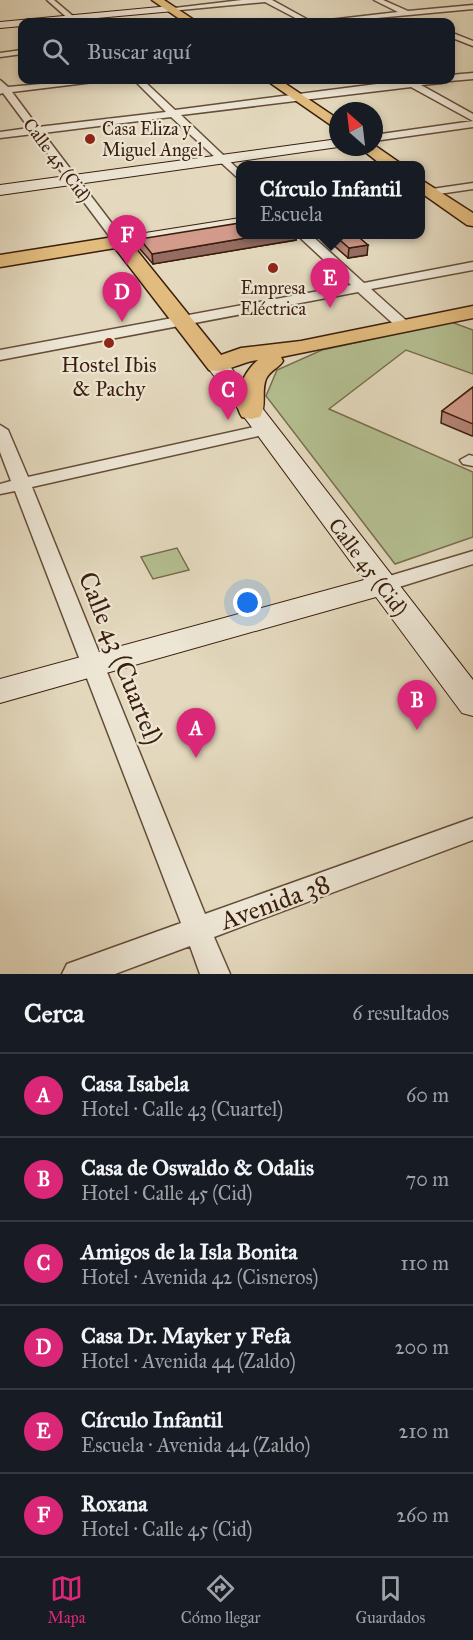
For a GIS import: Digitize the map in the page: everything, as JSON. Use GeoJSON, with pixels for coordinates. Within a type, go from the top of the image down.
{"type":"FeatureCollection","features":[{"type":"Feature","properties":{"kind":"main road"},"geometry":{"type":"LineString","coordinates":[[157,0],[184,18]]}},
{"type":"Feature","properties":{"kind":"main road"},"geometry":{"type":"LineString","coordinates":[[91,18],[170,9]]}},
{"type":"Feature","properties":{"kind":"main road"},"geometry":{"type":"LineString","coordinates":[[0,25],[18,23]]}},
{"type":"Feature","properties":{"kind":"main road"},"geometry":{"type":"LineString","coordinates":[[278,84],[329,120]]}},
{"type":"Feature","properties":{"kind":"main road"},"geometry":{"type":"LineString","coordinates":[[0,190],[329,144]]}},
{"type":"Feature","properties":{"kind":"main road"},"geometry":{"type":"LineString","coordinates":[[425,191],[473,221]]}},
{"type":"Feature","properties":{"kind":"main road"},"geometry":{"type":"LineString","coordinates":[[0,261],[236,225]]}},
{"type":"Feature","properties":{"kind":"main road","name":"Calle 45 (Cid)"},"geometry":{"type":"LineString","coordinates":[[120,242],[189,328],[473,704]]}},
{"type":"Feature","properties":{"kind":"main road"},"geometry":{"type":"LineString","coordinates":[[217,365],[473,312]]}},
{"type":"Feature","properties":{"kind":"main road"},"geometry":{"type":"LineString","coordinates":[[189,328],[219,346],[266,356]]}},
{"type":"Feature","properties":{"kind":"main road"},"geometry":{"type":"LineString","coordinates":[[257,421],[251,383],[266,356]]}},
{"type":"Feature","properties":{"kind":"main road"},"geometry":{"type":"LineString","coordinates":[[0,691],[383,585]]}},
{"type":"Feature","properties":{"kind":"street"},"geometry":{"type":"LineString","coordinates":[[50,0],[71,18]]}},
{"type":"Feature","properties":{"kind":"street"},"geometry":{"type":"LineString","coordinates":[[170,9],[266,0],[300,18]]}},
{"type":"Feature","properties":{"kind":"street"},"geometry":{"type":"LineString","coordinates":[[377,0],[418,18]]}},
{"type":"Feature","properties":{"kind":"street"},"geometry":{"type":"LineString","coordinates":[[356,18],[473,7]]}},
{"type":"Feature","properties":{"kind":"street"},"geometry":{"type":"LineString","coordinates":[[455,36],[473,44]]}},
{"type":"Feature","properties":{"kind":"street"},"geometry":{"type":"LineString","coordinates":[[455,40],[473,38]]}},
{"type":"Feature","properties":{"kind":"street"},"geometry":{"type":"LineString","coordinates":[[0,55],[18,53]]}},
{"type":"Feature","properties":{"kind":"street"},"geometry":{"type":"LineString","coordinates":[[455,78],[473,76]]}},
{"type":"Feature","properties":{"kind":"street"},"geometry":{"type":"LineString","coordinates":[[2,88],[54,84]]}},
{"type":"Feature","properties":{"kind":"street"},"geometry":{"type":"LineString","coordinates":[[142,84],[236,173]]}},
{"type":"Feature","properties":{"kind":"street"},"geometry":{"type":"LineString","coordinates":[[0,135],[297,98],[389,84]]}},
{"type":"Feature","properties":{"kind":"street"},"geometry":{"type":"LineString","coordinates":[[414,84],[473,118]]}},
{"type":"Feature","properties":{"kind":"street","name":"Calle 45 (Cid)"},"geometry":{"type":"LineString","coordinates":[[2,88],[120,242]]}},
{"type":"Feature","properties":{"kind":"street"},"geometry":{"type":"LineString","coordinates":[[383,137],[473,124]]}},
{"type":"Feature","properties":{"kind":"street"},"geometry":{"type":"LineString","coordinates":[[425,190],[473,186]]}},
{"type":"Feature","properties":{"kind":"street"},"geometry":{"type":"LineString","coordinates":[[307,239],[404,326]]}},
{"type":"Feature","properties":{"kind":"street"},"geometry":{"type":"LineString","coordinates":[[0,355],[189,328],[359,287],[473,266]]}},
{"type":"Feature","properties":{"kind":"street"},"geometry":{"type":"LineString","coordinates":[[11,486],[257,421]]}},
{"type":"Feature","properties":{"kind":"street","name":"Calle 43 (Cuartel)"},"geometry":{"type":"LineString","coordinates":[[0,430],[11,486],[93,665],[215,974]]}},
{"type":"Feature","properties":{"kind":"street"},"geometry":{"type":"LineString","coordinates":[[383,585],[473,557]]}},
{"type":"Feature","properties":{"kind":"street","name":"Avenida 38"},"geometry":{"type":"LineString","coordinates":[[77,974],[473,829]]}},
{"type":"Feature","properties":{"kind":"green space"},"geometry":{"type":"Polygon","coordinates":[[[451,322],[473,330],[473,374],[406,350],[329,409],[473,472],[473,537],[395,564],[266,396],[277,370],[322,350],[451,322]]]}},
{"type":"Feature","properties":{"kind":"green space"},"geometry":{"type":"Polygon","coordinates":[[[177,548],[189,570],[153,579],[141,557],[177,548]]]}},
{"type":"Feature","properties":{"kind":"building"},"geometry":{"type":"Polygon","coordinates":[[[236,224],[236,239],[240,239],[152,254],[140,239],[236,224]]]}},
{"type":"Feature","properties":{"kind":"building"},"geometry":{"type":"Polygon","coordinates":[[[339,239],[361,239],[368,245],[349,248],[339,239]]]}},
{"type":"Feature","properties":{"kind":"building"},"geometry":{"type":"Polygon","coordinates":[[[473,387],[473,424],[442,411],[473,387]]]}},
{"type":"Feature","properties":{"kind":"place","name":"Casa Eliza y Miguel Angel"},"geometry":{"type":"Point","coordinates":[90,139]}},
{"type":"Feature","properties":{"kind":"place","name":"Roxana"},"geometry":{"type":"Point","coordinates":[127,265]}},
{"type":"Feature","properties":{"kind":"place","name":"Empresa Eléctrica"},"geometry":{"type":"Point","coordinates":[273,268]}},
{"type":"Feature","properties":{"kind":"place","name":"Círculo Infantil"},"geometry":{"type":"Point","coordinates":[330,308]}},
{"type":"Feature","properties":{"kind":"place","name":"Casa Dr. Mayker y Fefa"},"geometry":{"type":"Point","coordinates":[122,322]}},
{"type":"Feature","properties":{"kind":"place","name":"Hostel Ibis & Pachy"},"geometry":{"type":"Point","coordinates":[109,343]}},
{"type":"Feature","properties":{"kind":"place","name":"Amigos de la Isla Bonita"},"geometry":{"type":"Point","coordinates":[228,420]}},
{"type":"Feature","properties":{"kind":"place","name":"Casa de Oswaldo & Odalis"},"geometry":{"type":"Point","coordinates":[417,730]}},
{"type":"Feature","properties":{"kind":"place","name":"Casa Isabela"},"geometry":{"type":"Point","coordinates":[196,758]}}]}
